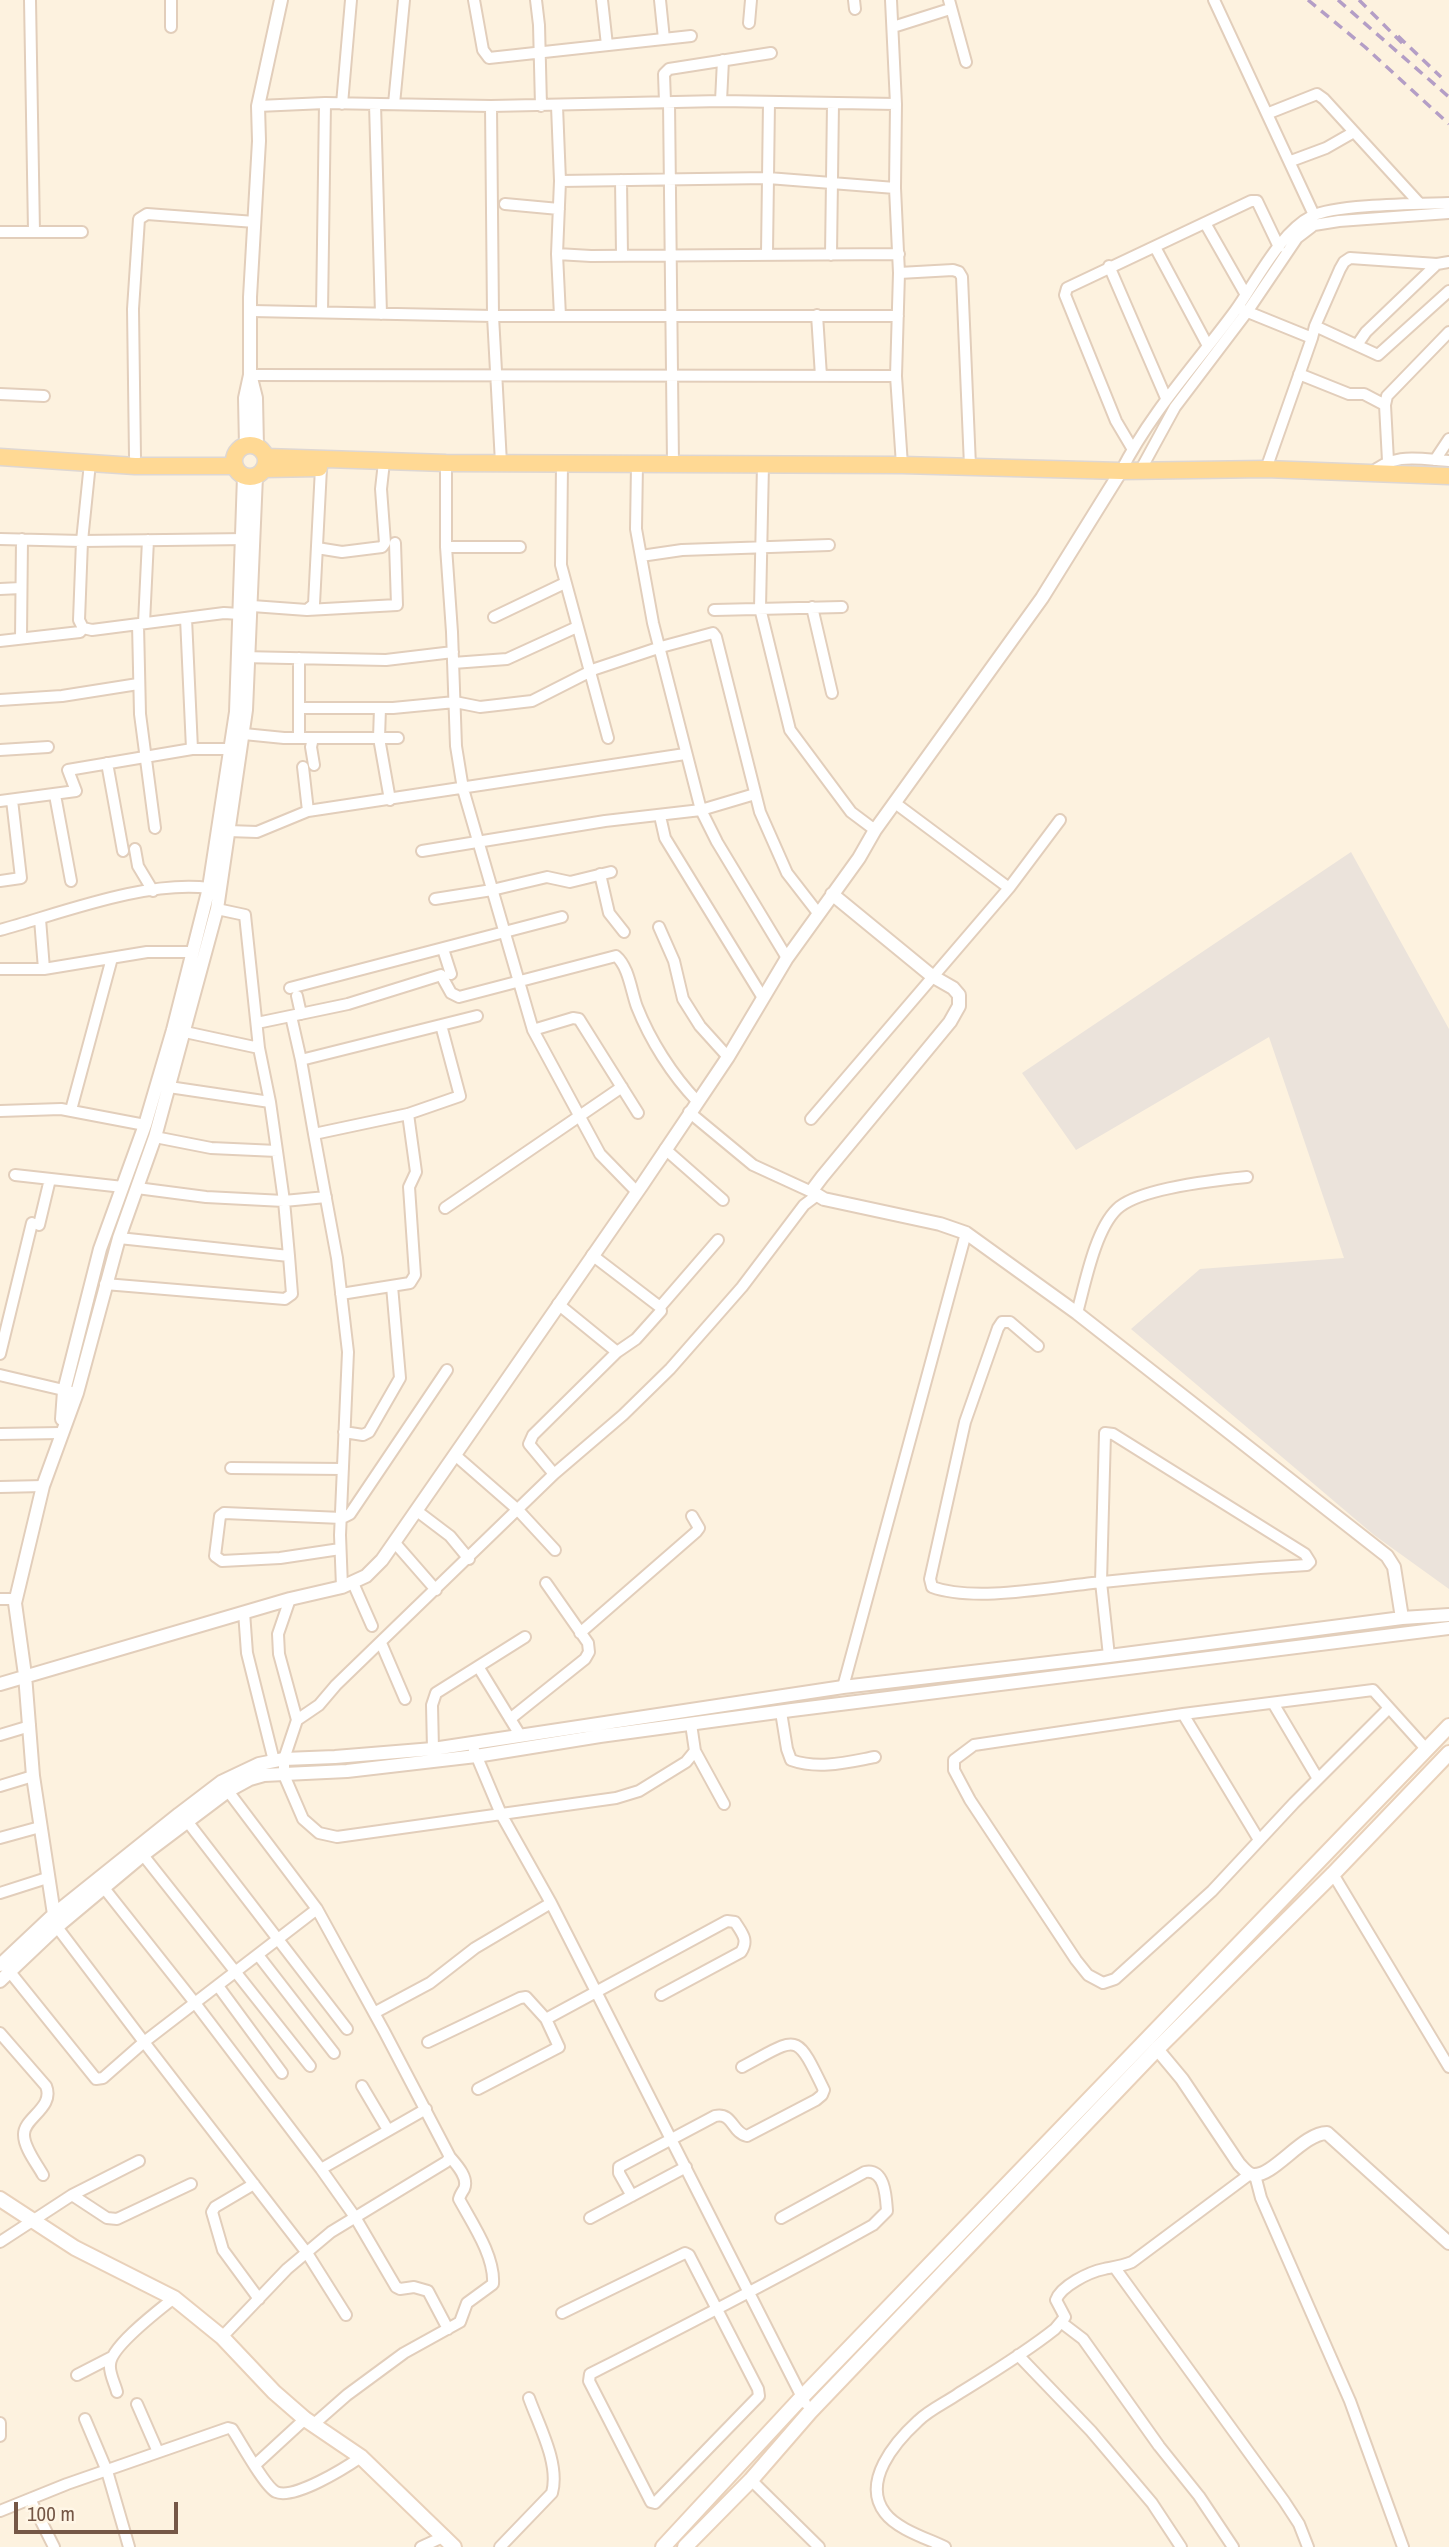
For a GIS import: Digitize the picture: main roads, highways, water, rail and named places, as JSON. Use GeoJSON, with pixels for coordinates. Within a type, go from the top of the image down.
{"type":"FeatureCollection","features":[{"type":"Feature","properties":{"kind":"main road"},"geometry":{"type":"LineString","coordinates":[[0,457],[135,467],[359,458],[384,462],[446,463],[902,465],[1121,471],[1266,469],[1449,476]]}},
{"type":"Feature","properties":{"kind":"main road"},"geometry":{"type":"LineString","coordinates":[[90,463],[135,457],[250,461],[321,468],[359,467],[384,462]]}},
{"type":"Feature","properties":{"kind":"main road"},"geometry":{"type":"LineString","coordinates":[[663,2547],[802,2397],[1449,1726]]}},
{"type":"Feature","properties":{"kind":"main road"},"geometry":{"type":"LineString","coordinates":[[685,2547],[751,2480],[810,2412],[1157,2049],[1333,1874],[1449,1753]]}},
{"type":"Feature","properties":{"kind":"main road"},"geometry":{"type":"LineString","coordinates":[[0,2199],[75,2248],[174,2298],[222,2337],[274,2392],[361,2457],[449,2542]]}},
{"type":"Feature","properties":{"kind":"railway"},"geometry":{"type":"LineString","coordinates":[[1308,0],[1365,47],[1449,124]]}},
{"type":"Feature","properties":{"kind":"railway"},"geometry":{"type":"LineString","coordinates":[[1338,0],[1449,97]]}},
{"type":"Feature","properties":{"kind":"railway"},"geometry":{"type":"LineString","coordinates":[[1359,0],[1403,44]]}},
{"type":"Feature","properties":{"kind":"railway"},"geometry":{"type":"LineString","coordinates":[[1398,36],[1441,77]]}}]}
